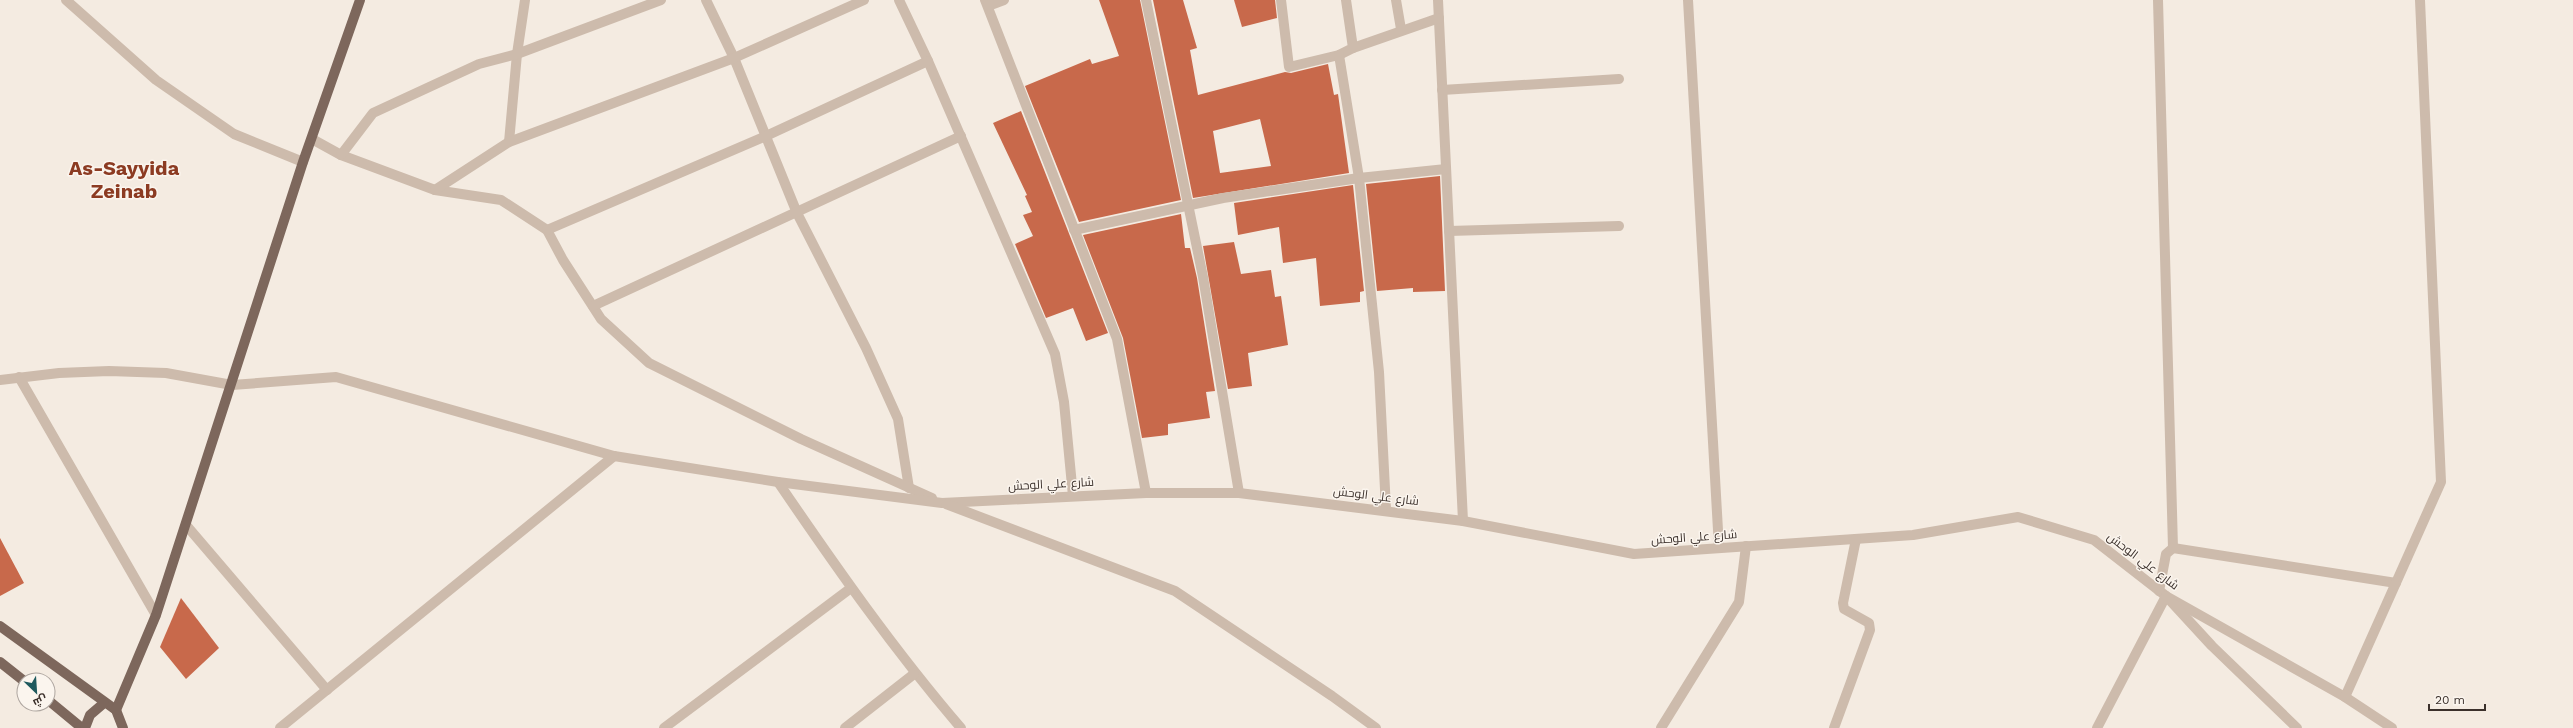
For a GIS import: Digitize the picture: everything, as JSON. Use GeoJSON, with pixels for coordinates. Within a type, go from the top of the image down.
{"type":"FeatureCollection","features":[{"type":"Feature","properties":{"kind":"main road"},"geometry":{"type":"LineString","coordinates":[[116,710],[156,615],[232,385],[303,162],[360,0]]}},
{"type":"Feature","properties":{"kind":"main road"},"geometry":{"type":"LineString","coordinates":[[0,626],[104,703],[116,710],[123,728]]}},
{"type":"Feature","properties":{"kind":"main road"},"geometry":{"type":"LineString","coordinates":[[0,662],[16,675]]}},
{"type":"Feature","properties":{"kind":"main road"},"geometry":{"type":"LineString","coordinates":[[56,706],[83,728],[90,715],[104,703]]}},
{"type":"Feature","properties":{"kind":"street"},"geometry":{"type":"LineString","coordinates":[[66,0],[156,80],[214,121],[234,134],[303,162]]}},
{"type":"Feature","properties":{"kind":"street"},"geometry":{"type":"LineString","coordinates":[[509,142],[517,54],[524,0]]}},
{"type":"Feature","properties":{"kind":"street"},"geometry":{"type":"LineString","coordinates":[[341,155],[373,113],[479,64],[517,54],[661,0]]}},
{"type":"Feature","properties":{"kind":"street"},"geometry":{"type":"LineString","coordinates":[[706,0],[734,58],[797,213],[866,348],[898,419],[909,488]]}},
{"type":"Feature","properties":{"kind":"street"},"geometry":{"type":"LineString","coordinates":[[435,190],[509,142],[734,58],[864,0]]}},
{"type":"Feature","properties":{"kind":"street"},"geometry":{"type":"LineString","coordinates":[[900,0],[961,136],[1055,354],[1064,402],[1073,496]]}},
{"type":"Feature","properties":{"kind":"street"},"geometry":{"type":"LineString","coordinates":[[1004,0],[987,3],[1117,339],[1146,493]]}},
{"type":"Feature","properties":{"kind":"street"},"geometry":{"type":"LineString","coordinates":[[1146,0],[1190,205],[1239,493]]}},
{"type":"Feature","properties":{"kind":"street"},"geometry":{"type":"LineString","coordinates":[[1281,0],[1289,67],[1339,55],[1401,29],[1439,18]]}},
{"type":"Feature","properties":{"kind":"street"},"geometry":{"type":"LineString","coordinates":[[1346,0],[1353,48]]}},
{"type":"Feature","properties":{"kind":"street"},"geometry":{"type":"LineString","coordinates":[[1396,0],[1401,29]]}},
{"type":"Feature","properties":{"kind":"street"},"geometry":{"type":"LineString","coordinates":[[1438,0],[1463,521]]}},
{"type":"Feature","properties":{"kind":"street"},"geometry":{"type":"LineString","coordinates":[[1688,0],[1719,548]]}},
{"type":"Feature","properties":{"kind":"street"},"geometry":{"type":"LineString","coordinates":[[2158,0],[2173,548]]}},
{"type":"Feature","properties":{"kind":"street"},"geometry":{"type":"LineString","coordinates":[[2345,697],[2442,482],[2420,0]]}},
{"type":"Feature","properties":{"kind":"street"},"geometry":{"type":"LineString","coordinates":[[1339,55],[1359,178],[1378,372],[1386,509]]}},
{"type":"Feature","properties":{"kind":"street"},"geometry":{"type":"LineString","coordinates":[[547,230],[766,136],[928,61]]}},
{"type":"Feature","properties":{"kind":"street"},"geometry":{"type":"LineString","coordinates":[[1442,90],[1619,79]]}},
{"type":"Feature","properties":{"kind":"street"},"geometry":{"type":"LineString","coordinates":[[593,306],[961,136]]}},
{"type":"Feature","properties":{"kind":"street"},"geometry":{"type":"LineString","coordinates":[[312,139],[341,155],[435,190],[501,200],[547,230],[563,260],[601,319],[649,363],[801,439],[942,503],[1175,592],[1332,696],[1376,728]]}},
{"type":"Feature","properties":{"kind":"street"},"geometry":{"type":"LineString","coordinates":[[1074,230],[1190,205],[1359,178],[1446,169]]}},
{"type":"Feature","properties":{"kind":"street"},"geometry":{"type":"LineString","coordinates":[[1449,231],[1618,226]]}},
{"type":"Feature","properties":{"kind":"street"},"geometry":{"type":"LineString","coordinates":[[0,380],[19,377],[109,371],[166,373],[232,385],[336,377],[614,456],[778,482],[942,503]]}},
{"type":"Feature","properties":{"kind":"street"},"geometry":{"type":"LineString","coordinates":[[19,377],[156,615]]}},
{"type":"Feature","properties":{"kind":"street"},"geometry":{"type":"LineString","coordinates":[[280,728],[614,456]]}},
{"type":"Feature","properties":{"kind":"street"},"geometry":{"type":"LineString","coordinates":[[778,482],[851,588],[914,674],[961,728]]}},
{"type":"Feature","properties":{"kind":"street","name":"شارع علي الوحش"},"geometry":{"type":"LineString","coordinates":[[942,503],[1146,493],[1239,493],[1386,509],[1463,521],[1634,554],[1913,535],[2018,517],[2094,540],[2163,594],[2345,697],[2392,728]]}},
{"type":"Feature","properties":{"kind":"street"},"geometry":{"type":"LineString","coordinates":[[186,525],[327,690]]}},
{"type":"Feature","properties":{"kind":"street"},"geometry":{"type":"LineString","coordinates":[[1834,728],[1870,630],[1870,623],[1844,609],[1843,603],[1856,539]]}},
{"type":"Feature","properties":{"kind":"street"},"geometry":{"type":"LineString","coordinates":[[1661,728],[1739,602],[1746,546]]}},
{"type":"Feature","properties":{"kind":"street"},"geometry":{"type":"LineString","coordinates":[[2097,728],[2163,594],[2166,554],[2173,548],[2396,583]]}},
{"type":"Feature","properties":{"kind":"street"},"geometry":{"type":"LineString","coordinates":[[664,728],[851,588]]}},
{"type":"Feature","properties":{"kind":"street"},"geometry":{"type":"LineString","coordinates":[[2163,594],[2212,646],[2298,728]]}},
{"type":"Feature","properties":{"kind":"street"},"geometry":{"type":"LineString","coordinates":[[844,728],[914,674]]}},
{"type":"Feature","properties":{"kind":"building"},"geometry":{"type":"Polygon","coordinates":[[[1099,0],[1140,0],[1181,200],[1079,222],[1025,86],[1090,59],[1092,64],[1119,56],[1099,0]]]}},
{"type":"Feature","properties":{"kind":"building"},"geometry":{"type":"Polygon","coordinates":[[[1153,0],[1183,0],[1197,48],[1190,50],[1198,95],[1285,72],[1291,73],[1328,64],[1334,95],[1338,94],[1349,173],[1193,198],[1153,0]],[[1260,119],[1213,131],[1220,173],[1271,166],[1260,119]]]}},
{"type":"Feature","properties":{"kind":"building"},"geometry":{"type":"Polygon","coordinates":[[[1234,0],[1275,0],[1277,18],[1242,27],[1234,0]]]}},
{"type":"Feature","properties":{"kind":"building"},"geometry":{"type":"Polygon","coordinates":[[[1021,111],[1108,333],[1086,341],[1073,308],[1046,318],[1015,244],[1033,236],[1023,215],[1032,212],[1025,196],[1027,195],[993,123],[1021,111]]]}},
{"type":"Feature","properties":{"kind":"building"},"geometry":{"type":"Polygon","coordinates":[[[1440,176],[1445,291],[1413,292],[1413,288],[1377,291],[1366,184],[1440,176]]]}},
{"type":"Feature","properties":{"kind":"building"},"geometry":{"type":"Polygon","coordinates":[[[1353,185],[1364,291],[1360,292],[1360,302],[1320,306],[1316,258],[1283,263],[1279,227],[1238,235],[1234,203],[1353,185]]]}},
{"type":"Feature","properties":{"kind":"building"},"geometry":{"type":"Polygon","coordinates":[[[1181,214],[1185,248],[1190,248],[1197,278],[1215,391],[1206,392],[1210,418],[1168,424],[1168,435],[1142,438],[1123,338],[1083,235],[1181,214]]]}},
{"type":"Feature","properties":{"kind":"building"},"geometry":{"type":"Polygon","coordinates":[[[1234,242],[1241,274],[1271,270],[1275,297],[1281,296],[1288,345],[1248,353],[1252,386],[1228,389],[1203,246],[1234,242]]]}},
{"type":"Feature","properties":{"kind":"building"},"geometry":{"type":"Polygon","coordinates":[[[0,538],[24,583],[0,596],[0,538]]]}},
{"type":"Feature","properties":{"kind":"building"},"geometry":{"type":"Polygon","coordinates":[[[181,598],[219,648],[186,679],[160,647],[181,598]]]}},
{"type":"Feature","properties":{"kind":"district","name":"As-Sayyida Zeinab"},"geometry":{"type":"Point","coordinates":[124,180]}}]}
